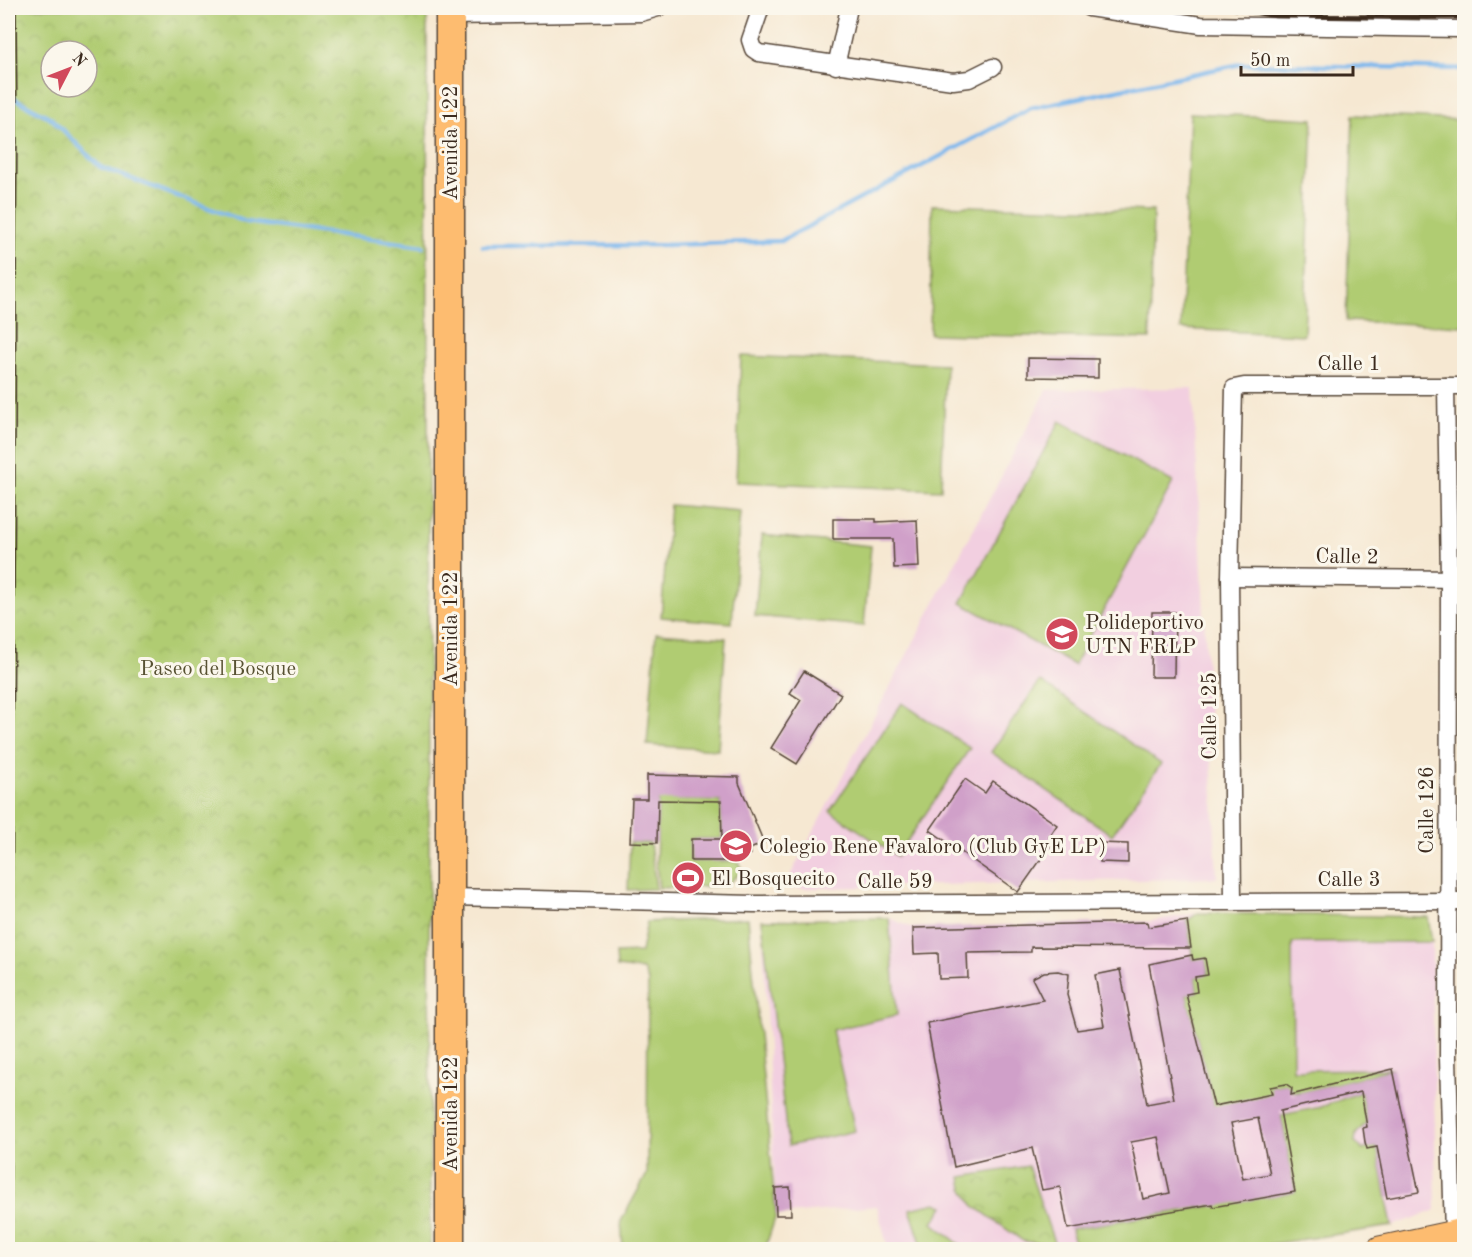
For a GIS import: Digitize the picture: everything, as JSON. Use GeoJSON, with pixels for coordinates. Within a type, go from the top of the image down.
{"type":"FeatureCollection","features":[{"type":"Feature","properties":{"kind":"highway","name":"Avenida 122"},"geometry":{"type":"LineString","coordinates":[[450,12],[450,1250]]}},
{"type":"Feature","properties":{"kind":"main road"},"geometry":{"type":"LineString","coordinates":[[1380,1250],[1458,1233]]}},
{"type":"Feature","properties":{"kind":"street"},"geometry":{"type":"LineString","coordinates":[[450,12],[641,13],[658,8]]}},
{"type":"Feature","properties":{"kind":"street"},"geometry":{"type":"LineString","coordinates":[[761,8],[750,40],[753,49],[759,53],[953,81],[969,79],[993,67]]}},
{"type":"Feature","properties":{"kind":"street"},"geometry":{"type":"LineString","coordinates":[[837,66],[849,8]]}},
{"type":"Feature","properties":{"kind":"street"},"geometry":{"type":"LineString","coordinates":[[1089,8],[1201,25],[1459,28]]}},
{"type":"Feature","properties":{"kind":"street","name":"Calle 1"},"geometry":{"type":"LineString","coordinates":[[1234,388],[1244,386],[1464,386]]}},
{"type":"Feature","properties":{"kind":"street","name":"Calle 126"},"geometry":{"type":"LineString","coordinates":[[1446,386],[1457,579],[1458,1233]]}},
{"type":"Feature","properties":{"kind":"street","name":"Calle 125"},"geometry":{"type":"LineString","coordinates":[[1233,901],[1230,577],[1234,388]]}},
{"type":"Feature","properties":{"kind":"street","name":"Calle 2"},"geometry":{"type":"LineString","coordinates":[[1230,577],[1457,579]]}},
{"type":"Feature","properties":{"kind":"street","name":"Calle 59"},"geometry":{"type":"LineString","coordinates":[[450,897],[754,904],[1233,901]]}},
{"type":"Feature","properties":{"kind":"street","name":"Calle 3"},"geometry":{"type":"LineString","coordinates":[[1233,901],[1456,901]]}},
{"type":"Feature","properties":{"kind":"shaded area","name":"Polideportivo UTN FRLP"},"geometry":{"type":"Polygon","coordinates":[[[1193,388],[1217,878],[783,889],[1047,390],[1193,388]]]}},
{"type":"Feature","properties":{"kind":"shaded area"},"geometry":{"type":"Polygon","coordinates":[[[1198,913],[1428,917],[1432,942],[1436,1210],[1392,1226],[1232,1250],[888,1249],[877,1206],[776,1215],[762,920],[889,918],[913,928],[1147,922],[1198,913]]]}},
{"type":"Feature","properties":{"kind":"green space","name":"Paseo del Bosque"},"geometry":{"type":"Polygon","coordinates":[[[8,8],[427,8],[430,1249],[8,1249],[8,8]]]}},
{"type":"Feature","properties":{"kind":"green space"},"geometry":{"type":"Polygon","coordinates":[[[1190,113],[1313,119],[1304,335],[1181,329],[1190,113]]]}},
{"type":"Feature","properties":{"kind":"green space"},"geometry":{"type":"Polygon","coordinates":[[[1353,115],[1464,120],[1464,326],[1346,321],[1353,115]]]}},
{"type":"Feature","properties":{"kind":"green space"},"geometry":{"type":"Polygon","coordinates":[[[932,205],[1153,211],[1150,339],[930,334],[932,205]]]}},
{"type":"Feature","properties":{"kind":"green space"},"geometry":{"type":"Polygon","coordinates":[[[741,356],[946,364],[941,490],[736,482],[741,356]]]}},
{"type":"Feature","properties":{"kind":"green space"},"geometry":{"type":"Polygon","coordinates":[[[1060,421],[1173,482],[1074,665],[961,603],[1060,421]]]}},
{"type":"Feature","properties":{"kind":"green space"},"geometry":{"type":"Polygon","coordinates":[[[670,505],[740,511],[732,623],[661,617],[670,505]]]}},
{"type":"Feature","properties":{"kind":"green space"},"geometry":{"type":"Polygon","coordinates":[[[762,535],[871,546],[864,626],[755,616],[762,535]]]}},
{"type":"Feature","properties":{"kind":"green space"},"geometry":{"type":"Polygon","coordinates":[[[656,633],[726,638],[718,750],[647,745],[656,633]]]}},
{"type":"Feature","properties":{"kind":"green space"},"geometry":{"type":"Polygon","coordinates":[[[1040,681],[1161,764],[1112,835],[991,752],[1040,681]]]}},
{"type":"Feature","properties":{"kind":"green space"},"geometry":{"type":"Polygon","coordinates":[[[902,703],[970,748],[897,856],[830,811],[902,703]]]}},
{"type":"Feature","properties":{"kind":"green space"},"geometry":{"type":"Polygon","coordinates":[[[658,799],[721,801],[722,839],[691,839],[691,861],[737,861],[743,870],[726,886],[659,888],[656,863],[658,799]]]}},
{"type":"Feature","properties":{"kind":"green space"},"geometry":{"type":"Polygon","coordinates":[[[630,842],[650,843],[656,889],[628,890],[630,842]]]}},
{"type":"Feature","properties":{"kind":"green space"},"geometry":{"type":"Polygon","coordinates":[[[1198,913],[1428,917],[1432,942],[1292,943],[1293,1070],[1393,1069],[1301,1093],[1292,1091],[1286,1084],[1271,1087],[1272,1094],[1215,1111],[1186,994],[1197,992],[1195,977],[1208,974],[1205,959],[1193,960],[1187,921],[1198,913]]]}},
{"type":"Feature","properties":{"kind":"green space"},"geometry":{"type":"Polygon","coordinates":[[[748,918],[776,1215],[765,1249],[623,1249],[621,1221],[647,1174],[648,981],[643,970],[617,967],[616,953],[641,952],[647,922],[748,918]]]}},
{"type":"Feature","properties":{"kind":"green space"},"geometry":{"type":"Polygon","coordinates":[[[889,918],[897,1015],[832,1030],[855,1131],[788,1146],[762,920],[889,918]]]}},
{"type":"Feature","properties":{"kind":"green space"},"geometry":{"type":"Polygon","coordinates":[[[1361,1092],[1367,1122],[1356,1134],[1355,1143],[1363,1149],[1377,1147],[1392,1226],[1232,1250],[1077,1249],[1071,1229],[1295,1192],[1281,1115],[1321,1107],[1361,1092]]]}},
{"type":"Feature","properties":{"kind":"green space"},"geometry":{"type":"Polygon","coordinates":[[[1028,1166],[1055,1245],[1023,1241],[973,1205],[963,1188],[961,1177],[1028,1166]]]}},
{"type":"Feature","properties":{"kind":"green space"},"geometry":{"type":"Polygon","coordinates":[[[936,1203],[944,1206],[933,1223],[965,1249],[923,1249],[910,1209],[936,1203]]]}},
{"type":"Feature","properties":{"kind":"building"},"geometry":{"type":"Polygon","coordinates":[[[1028,358],[1098,359],[1098,378],[1028,377],[1028,358]]]}},
{"type":"Feature","properties":{"kind":"building"},"geometry":{"type":"Polygon","coordinates":[[[833,519],[876,519],[876,522],[917,520],[919,567],[894,568],[893,539],[833,539],[833,519]]]}},
{"type":"Feature","properties":{"kind":"building"},"geometry":{"type":"Polygon","coordinates":[[[1152,612],[1175,612],[1174,677],[1151,677],[1152,612]]]}},
{"type":"Feature","properties":{"kind":"building"},"geometry":{"type":"Polygon","coordinates":[[[804,671],[841,694],[797,764],[771,748],[801,700],[790,693],[804,671]]]}},
{"type":"Feature","properties":{"kind":"building"},"geometry":{"type":"Polygon","coordinates":[[[647,775],[739,777],[739,783],[764,843],[750,849],[751,854],[737,861],[691,861],[691,839],[722,839],[721,801],[658,800],[657,843],[630,842],[632,799],[647,799],[647,775]]]}},
{"type":"Feature","properties":{"kind":"building"},"geometry":{"type":"Polygon","coordinates":[[[965,779],[985,793],[993,781],[1057,825],[1049,837],[1054,841],[1018,892],[930,830],[965,779]]]}},
{"type":"Feature","properties":{"kind":"building"},"geometry":{"type":"Polygon","coordinates":[[[1100,843],[1128,844],[1128,863],[1100,862],[1100,843]]]}},
{"type":"Feature","properties":{"kind":"building"},"geometry":{"type":"Polygon","coordinates":[[[1187,921],[1191,948],[1031,947],[1031,952],[967,953],[968,978],[939,979],[938,953],[914,954],[913,928],[1147,922],[1148,927],[1187,921]]]}},
{"type":"Feature","properties":{"kind":"building"},"geometry":{"type":"Polygon","coordinates":[[[1192,955],[1193,960],[1205,958],[1208,975],[1195,977],[1197,992],[1186,994],[1214,1106],[1272,1094],[1270,1087],[1286,1084],[1292,1088],[1291,1095],[1393,1069],[1419,1192],[1387,1198],[1377,1147],[1367,1149],[1365,1142],[1363,1128],[1367,1127],[1361,1092],[1280,1111],[1295,1192],[1068,1229],[1060,1187],[1042,1190],[1032,1148],[954,1167],[927,1023],[1043,1000],[1032,978],[1044,972],[1058,971],[1069,974],[1067,995],[1077,1030],[1104,1026],[1095,975],[1120,970],[1147,1104],[1174,1099],[1149,964],[1192,955]],[[1258,1118],[1231,1123],[1243,1179],[1270,1174],[1258,1118]],[[1158,1137],[1131,1142],[1143,1199],[1170,1193],[1158,1137]]]}},
{"type":"Feature","properties":{"kind":"building"},"geometry":{"type":"Polygon","coordinates":[[[790,1187],[791,1215],[776,1215],[775,1188],[790,1187]]]}},
{"type":"Feature","properties":{"kind":"waterway"},"geometry":{"type":"LineString","coordinates":[[483,246],[666,245],[781,241],[1031,108],[1241,64],[1464,69]]}},
{"type":"Feature","properties":{"kind":"waterway"},"geometry":{"type":"LineString","coordinates":[[8,95],[51,118],[100,167],[246,222],[423,246]]}},
{"type":"Feature","properties":{"kind":"tram line"},"geometry":{"type":"LineString","coordinates":[[10,1250],[16,8]]}},
{"type":"Feature","properties":{"kind":"railway"},"geometry":{"type":"LineString","coordinates":[[1230,8],[1275,16],[1464,17]]}},
{"type":"Feature","properties":{"kind":"place","name":"Polideportivo UTN FRLP"},"geometry":{"type":"Point","coordinates":[1062,634]}},
{"type":"Feature","properties":{"kind":"place","name":"Colegio Rene Favaloro (Club GyE LP)"},"geometry":{"type":"Point","coordinates":[736,846]}},
{"type":"Feature","properties":{"kind":"place","name":"El Bosquecito"},"geometry":{"type":"Point","coordinates":[688,878]}}]}
